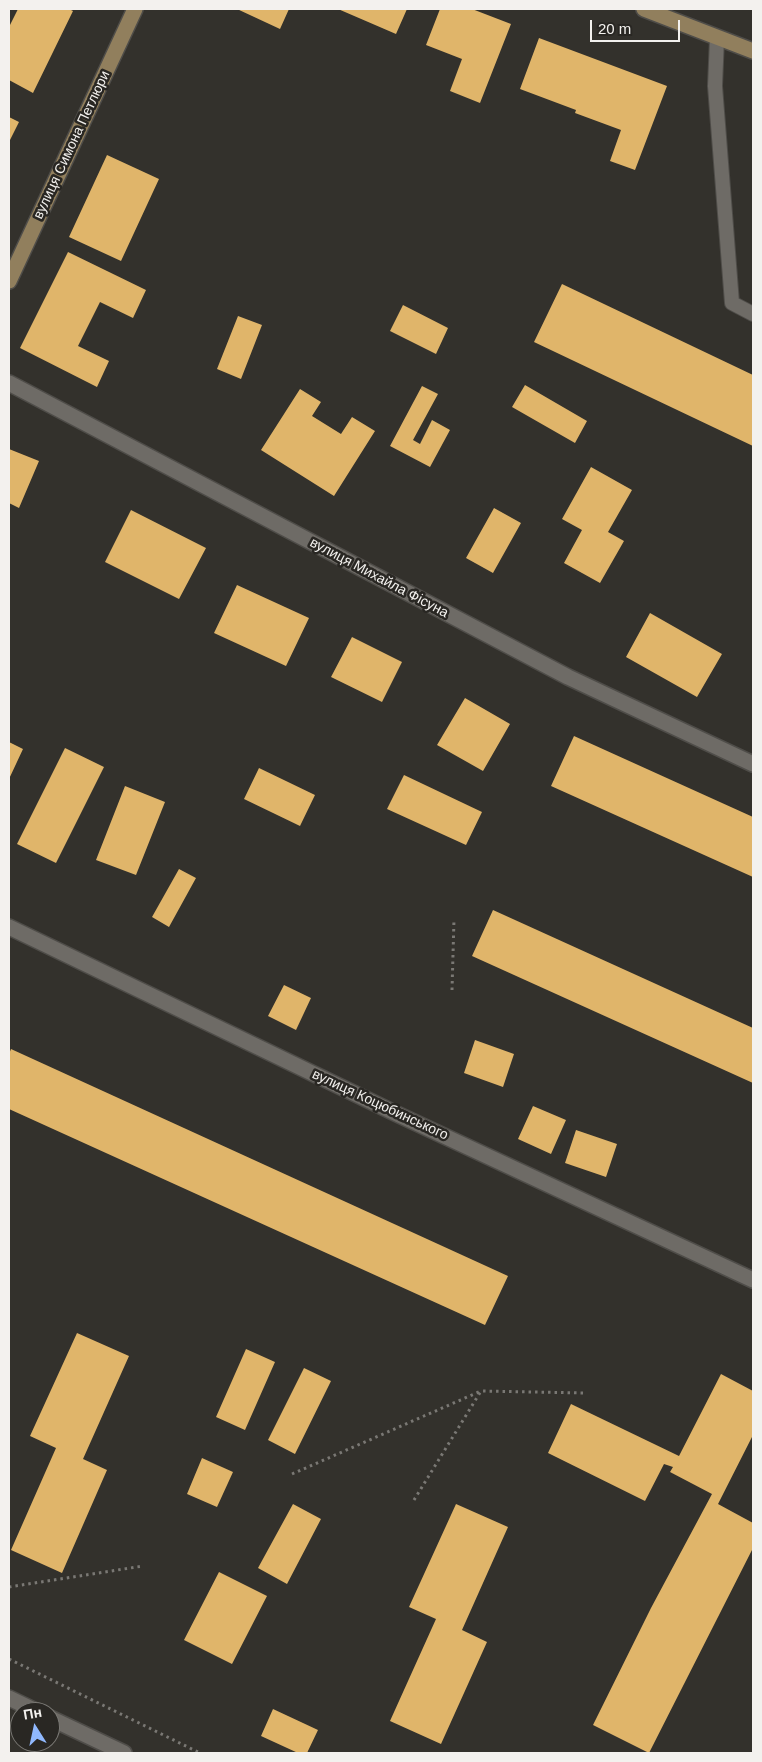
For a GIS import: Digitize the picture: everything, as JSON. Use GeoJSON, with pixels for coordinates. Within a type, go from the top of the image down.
{"type":"FeatureCollection","features":[{"type":"Feature","properties":{"kind":"street","name":"вулиця Симона Петлюри"},"geometry":{"type":"LineString","coordinates":[[9,281],[134,9]]}},
{"type":"Feature","properties":{"kind":"street"},"geometry":{"type":"LineString","coordinates":[[648,10],[753,51]]}},
{"type":"Feature","properties":{"kind":"street","name":"вулиця Михайла Фісуна"},"geometry":{"type":"LineString","coordinates":[[9,383],[568,677],[753,764]]}},
{"type":"Feature","properties":{"kind":"street","name":"вулиця Коцюбинського"},"geometry":{"type":"LineString","coordinates":[[9,927],[399,1115],[753,1280]]}},
{"type":"Feature","properties":{"kind":"street"},"geometry":{"type":"LineString","coordinates":[[60,1723],[124,1753]]}},
{"type":"Feature","properties":{"kind":"lane"},"geometry":{"type":"LineString","coordinates":[[717,38],[715,86],[732,303],[753,314]]}},
{"type":"Feature","properties":{"kind":"path"},"geometry":{"type":"LineString","coordinates":[[452,990],[454,918]]}},
{"type":"Feature","properties":{"kind":"path"},"geometry":{"type":"LineString","coordinates":[[414,1500],[481,1391]]}},
{"type":"Feature","properties":{"kind":"path"},"geometry":{"type":"LineString","coordinates":[[292,1474],[481,1391],[587,1393]]}},
{"type":"Feature","properties":{"kind":"path"},"geometry":{"type":"LineString","coordinates":[[9,1587],[143,1566]]}},
{"type":"Feature","properties":{"kind":"path"},"geometry":{"type":"LineString","coordinates":[[9,1659],[200,1753]]}},
{"type":"Feature","properties":{"kind":"building"},"geometry":{"type":"Polygon","coordinates":[[[18,9],[69,9],[73,11],[33,93],[9,80],[9,27],[18,9]]]}},
{"type":"Feature","properties":{"kind":"building"},"geometry":{"type":"Polygon","coordinates":[[[237,9],[289,9],[280,29],[237,9]]]}},
{"type":"Feature","properties":{"kind":"building"},"geometry":{"type":"Polygon","coordinates":[[[338,9],[407,9],[396,34],[338,9]]]}},
{"type":"Feature","properties":{"kind":"building"},"geometry":{"type":"Polygon","coordinates":[[[440,9],[472,9],[511,24],[480,103],[450,91],[462,59],[426,45],[440,9]]]}},
{"type":"Feature","properties":{"kind":"building"},"geometry":{"type":"Polygon","coordinates":[[[539,38],[667,86],[635,170],[610,161],[621,130],[575,113],[576,110],[520,89],[539,38]]]}},
{"type":"Feature","properties":{"kind":"building"},"geometry":{"type":"Polygon","coordinates":[[[9,117],[19,122],[9,142],[9,117]]]}},
{"type":"Feature","properties":{"kind":"building"},"geometry":{"type":"Polygon","coordinates":[[[107,155],[159,179],[121,261],[69,237],[107,155]]]}},
{"type":"Feature","properties":{"kind":"building"},"geometry":{"type":"Polygon","coordinates":[[[68,252],[146,290],[133,318],[100,302],[78,346],[109,361],[97,387],[20,348],[68,252]]]}},
{"type":"Feature","properties":{"kind":"building"},"geometry":{"type":"Polygon","coordinates":[[[562,284],[753,375],[753,446],[534,342],[562,284]]]}},
{"type":"Feature","properties":{"kind":"building"},"geometry":{"type":"Polygon","coordinates":[[[403,305],[448,328],[436,354],[390,331],[403,305]]]}},
{"type":"Feature","properties":{"kind":"building"},"geometry":{"type":"Polygon","coordinates":[[[238,316],[262,325],[241,379],[217,369],[238,316]]]}},
{"type":"Feature","properties":{"kind":"building"},"geometry":{"type":"Polygon","coordinates":[[[525,385],[587,421],[575,443],[512,407],[525,385]]]}},
{"type":"Feature","properties":{"kind":"building"},"geometry":{"type":"Polygon","coordinates":[[[422,386],[438,394],[413,440],[420,444],[432,420],[450,430],[430,467],[390,446],[422,386]]]}},
{"type":"Feature","properties":{"kind":"building"},"geometry":{"type":"Polygon","coordinates":[[[300,389],[321,402],[312,416],[341,434],[352,417],[375,431],[334,496],[261,450],[300,389]]]}},
{"type":"Feature","properties":{"kind":"building"},"geometry":{"type":"Polygon","coordinates":[[[9,449],[39,461],[19,508],[9,503],[9,449]]]}},
{"type":"Feature","properties":{"kind":"building"},"geometry":{"type":"Polygon","coordinates":[[[591,467],[632,490],[608,532],[624,541],[600,583],[564,563],[582,530],[562,519],[591,467]]]}},
{"type":"Feature","properties":{"kind":"building"},"geometry":{"type":"Polygon","coordinates":[[[494,508],[521,523],[493,573],[466,558],[494,508]]]}},
{"type":"Feature","properties":{"kind":"building"},"geometry":{"type":"Polygon","coordinates":[[[131,510],[206,548],[179,599],[105,562],[131,510]]]}},
{"type":"Feature","properties":{"kind":"building"},"geometry":{"type":"Polygon","coordinates":[[[237,585],[309,618],[286,666],[214,633],[237,585]]]}},
{"type":"Feature","properties":{"kind":"building"},"geometry":{"type":"Polygon","coordinates":[[[650,613],[722,654],[697,697],[626,657],[650,613]]]}},
{"type":"Feature","properties":{"kind":"building"},"geometry":{"type":"Polygon","coordinates":[[[352,637],[402,662],[382,702],[331,677],[352,637]]]}},
{"type":"Feature","properties":{"kind":"building"},"geometry":{"type":"Polygon","coordinates":[[[465,698],[510,724],[483,771],[437,745],[465,698]]]}},
{"type":"Feature","properties":{"kind":"building"},"geometry":{"type":"Polygon","coordinates":[[[574,736],[753,817],[753,877],[551,786],[574,736]]]}},
{"type":"Feature","properties":{"kind":"building"},"geometry":{"type":"Polygon","coordinates":[[[9,742],[23,749],[9,779],[9,742]]]}},
{"type":"Feature","properties":{"kind":"building"},"geometry":{"type":"Polygon","coordinates":[[[65,748],[104,767],[56,863],[17,844],[65,748]]]}},
{"type":"Feature","properties":{"kind":"building"},"geometry":{"type":"Polygon","coordinates":[[[259,768],[315,795],[300,826],[244,799],[259,768]]]}},
{"type":"Feature","properties":{"kind":"building"},"geometry":{"type":"Polygon","coordinates":[[[404,775],[482,812],[466,845],[387,809],[404,775]]]}},
{"type":"Feature","properties":{"kind":"building"},"geometry":{"type":"Polygon","coordinates":[[[125,786],[165,802],[136,875],[96,860],[125,786]]]}},
{"type":"Feature","properties":{"kind":"building"},"geometry":{"type":"Polygon","coordinates":[[[179,869],[196,878],[169,927],[152,917],[179,869]]]}},
{"type":"Feature","properties":{"kind":"building"},"geometry":{"type":"Polygon","coordinates":[[[493,910],[753,1028],[753,1083],[472,956],[493,910]]]}},
{"type":"Feature","properties":{"kind":"building"},"geometry":{"type":"Polygon","coordinates":[[[284,985],[311,998],[296,1030],[268,1016],[284,985]]]}},
{"type":"Feature","properties":{"kind":"building"},"geometry":{"type":"Polygon","coordinates":[[[475,1040],[514,1054],[503,1087],[464,1073],[475,1040]]]}},
{"type":"Feature","properties":{"kind":"building"},"geometry":{"type":"Polygon","coordinates":[[[11,1049],[508,1276],[485,1325],[9,1109],[9,1054],[11,1049]]]}},
{"type":"Feature","properties":{"kind":"building"},"geometry":{"type":"Polygon","coordinates":[[[533,1106],[566,1120],[551,1154],[518,1139],[533,1106]]]}},
{"type":"Feature","properties":{"kind":"building"},"geometry":{"type":"Polygon","coordinates":[[[576,1130],[617,1144],[606,1177],[565,1163],[576,1130]]]}},
{"type":"Feature","properties":{"kind":"building"},"geometry":{"type":"Polygon","coordinates":[[[77,1333],[129,1356],[83,1459],[107,1470],[62,1573],[11,1550],[56,1448],[30,1436],[77,1333]]]}},
{"type":"Feature","properties":{"kind":"building"},"geometry":{"type":"Polygon","coordinates":[[[246,1349],[275,1362],[245,1430],[216,1417],[246,1349]]]}},
{"type":"Feature","properties":{"kind":"building"},"geometry":{"type":"Polygon","coordinates":[[[304,1368],[331,1381],[295,1454],[268,1440],[304,1368]]]}},
{"type":"Feature","properties":{"kind":"building"},"geometry":{"type":"Polygon","coordinates":[[[721,1374],[753,1391],[753,1435],[718,1504],[753,1523],[753,1548],[649,1753],[593,1725],[651,1608],[712,1494],[670,1472],[673,1467],[664,1464],[645,1501],[548,1453],[571,1404],[679,1456],[721,1374]]]}},
{"type":"Feature","properties":{"kind":"building"},"geometry":{"type":"Polygon","coordinates":[[[202,1458],[233,1472],[217,1507],[187,1494],[202,1458]]]}},
{"type":"Feature","properties":{"kind":"building"},"geometry":{"type":"Polygon","coordinates":[[[293,1504],[321,1519],[287,1584],[258,1568],[293,1504]]]}},
{"type":"Feature","properties":{"kind":"building"},"geometry":{"type":"Polygon","coordinates":[[[456,1504],[508,1527],[462,1630],[487,1642],[441,1744],[390,1721],[436,1619],[409,1607],[456,1504]]]}},
{"type":"Feature","properties":{"kind":"building"},"geometry":{"type":"Polygon","coordinates":[[[219,1572],[267,1596],[232,1664],[184,1640],[219,1572]]]}},
{"type":"Feature","properties":{"kind":"building"},"geometry":{"type":"Polygon","coordinates":[[[273,1709],[318,1730],[307,1753],[298,1753],[261,1736],[273,1709]]]}}]}
